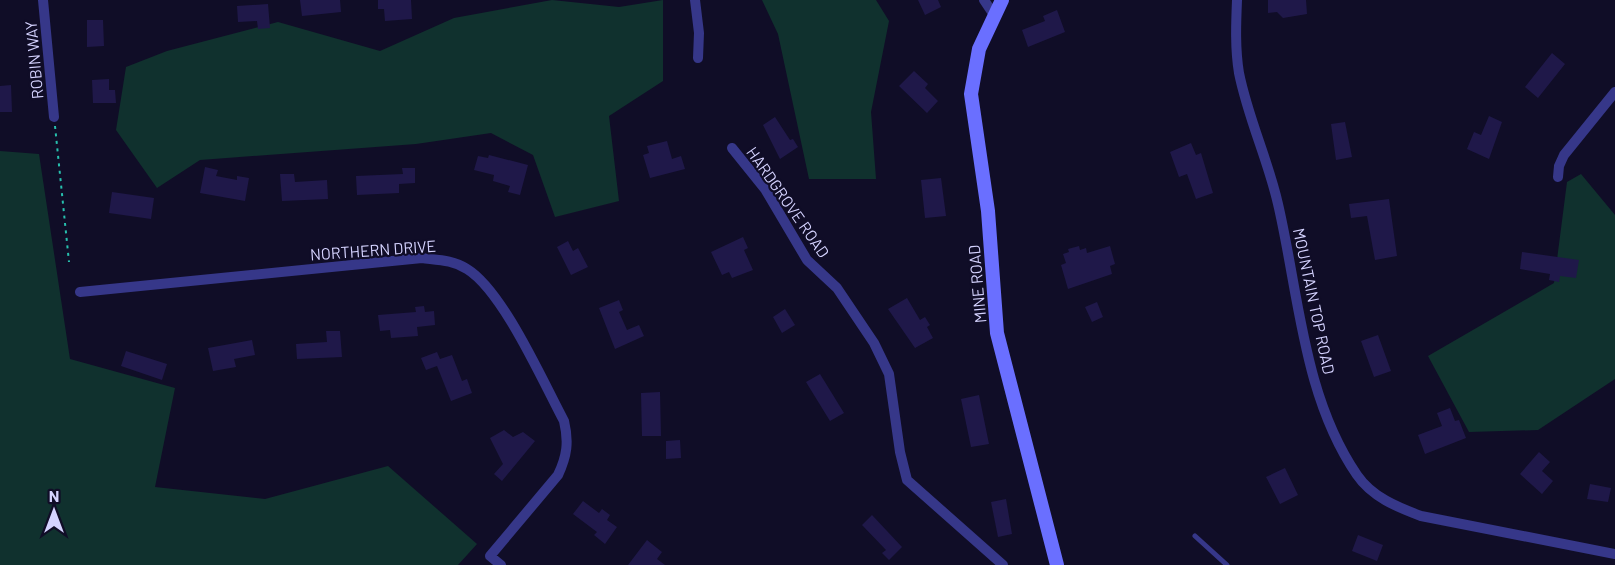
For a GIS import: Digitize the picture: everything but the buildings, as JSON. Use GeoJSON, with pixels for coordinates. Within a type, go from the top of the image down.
{"type":"FeatureCollection","features":[{"type":"Feature","properties":{"kind":"street","name":"ROBIN WAY"},"geometry":{"type":"LineString","coordinates":[[44,0],[54,117]]}},
{"type":"Feature","properties":{"kind":"street"},"geometry":{"type":"LineString","coordinates":[[695,0],[699,33],[698,58]]}},
{"type":"Feature","properties":{"kind":"street"},"geometry":{"type":"LineString","coordinates":[[984,0],[994,15]]}},
{"type":"Feature","properties":{"kind":"street","name":"MINE ROAD"},"geometry":{"type":"LineString","coordinates":[[1002,0],[974,66],[971,94],[988,210],[997,333],[1057,565]]}},
{"type":"Feature","properties":{"kind":"street","name":"MOUNTAIN TOP ROAD"},"geometry":{"type":"LineString","coordinates":[[1237,0],[1239,74],[1278,204],[1306,347],[1326,411],[1343,451],[1358,477],[1367,487],[1387,501],[1421,516],[1615,554]]}},
{"type":"Feature","properties":{"kind":"street"},"geometry":{"type":"LineString","coordinates":[[1558,177],[1559,166],[1564,155],[1615,92]]}},
{"type":"Feature","properties":{"kind":"street","name":"HARDGROVE ROAD"},"geometry":{"type":"LineString","coordinates":[[732,148],[765,189],[807,260],[837,288],[874,343],[889,374],[900,452],[907,480],[1003,565]]}},
{"type":"Feature","properties":{"kind":"street","name":"NORTHERN DRIVE"},"geometry":{"type":"LineString","coordinates":[[80,292],[422,258],[447,260],[476,275],[500,305],[564,421],[567,434],[566,460],[558,475],[490,556],[501,565]]}},
{"type":"Feature","properties":{"kind":"lane"},"geometry":{"type":"LineString","coordinates":[[1195,536],[1227,565]]}},
{"type":"Feature","properties":{"kind":"path"},"geometry":{"type":"LineString","coordinates":[[54,117],[69,262]]}},
{"type":"Feature","properties":{"kind":"green space"},"geometry":{"type":"Polygon","coordinates":[[[552,0],[619,7],[663,0],[663,81],[609,116],[619,201],[555,217],[533,155],[491,133],[416,144],[200,160],[157,188],[116,130],[126,67],[167,51],[278,22],[380,51],[454,18],[552,0]]]}},
{"type":"Feature","properties":{"kind":"green space"},"geometry":{"type":"Polygon","coordinates":[[[762,0],[876,0],[889,21],[871,112],[876,179],[809,179],[778,34],[762,0]]]}},
{"type":"Feature","properties":{"kind":"green space"},"geometry":{"type":"Polygon","coordinates":[[[0,151],[39,154],[70,359],[175,388],[155,487],[265,499],[388,466],[477,544],[458,565],[0,565],[0,151]]]}},
{"type":"Feature","properties":{"kind":"green space"},"geometry":{"type":"Polygon","coordinates":[[[1581,174],[1615,215],[1615,379],[1538,430],[1469,432],[1428,356],[1554,283],[1567,182],[1581,174]]]}}]}
